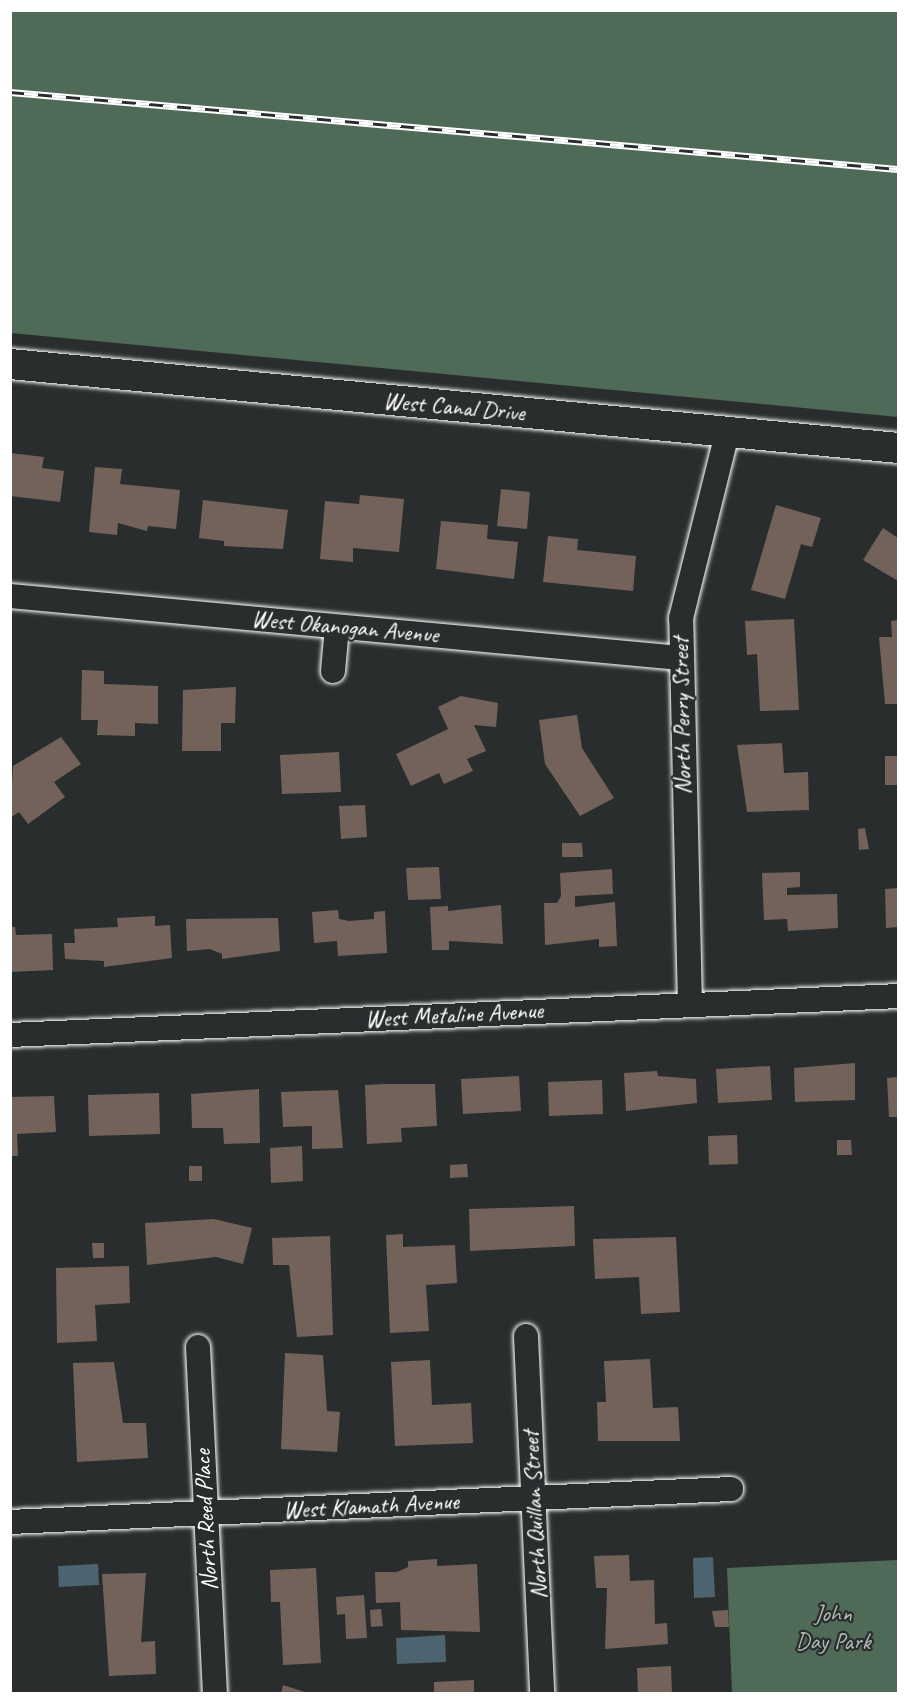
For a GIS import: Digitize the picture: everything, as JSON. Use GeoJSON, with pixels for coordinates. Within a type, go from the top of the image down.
{"type":"FeatureCollection","features":[{"type":"Feature","properties":{"kind":"street","name":"West Canal Drive"},"geometry":{"type":"LineString","coordinates":[[10,364],[727,433],[898,447]]}},
{"type":"Feature","properties":{"kind":"street","name":"North Perry Street"},"geometry":{"type":"LineString","coordinates":[[690,1005],[680,658],[681,618],[727,433]]}},
{"type":"Feature","properties":{"kind":"street","name":"West Okanogan Avenue"},"geometry":{"type":"LineString","coordinates":[[10,596],[680,658]]}},
{"type":"Feature","properties":{"kind":"street"},"geometry":{"type":"LineString","coordinates":[[333,671],[337,627]]}},
{"type":"Feature","properties":{"kind":"street","name":"West Metaline Avenue"},"geometry":{"type":"LineString","coordinates":[[10,1035],[898,996]]}},
{"type":"Feature","properties":{"kind":"street","name":"North Quillan Street"},"geometry":{"type":"LineString","coordinates":[[526,1336],[543,1694]]}},
{"type":"Feature","properties":{"kind":"street","name":"North Reed Place"},"geometry":{"type":"LineString","coordinates":[[198,1347],[215,1694]]}},
{"type":"Feature","properties":{"kind":"street","name":"West Klamath Avenue"},"geometry":{"type":"LineString","coordinates":[[10,1522],[731,1489]]}},
{"type":"Feature","properties":{"kind":"green space"},"geometry":{"type":"Polygon","coordinates":[[[10,11],[898,11],[898,417],[11,333],[10,11]]]}},
{"type":"Feature","properties":{"kind":"green space","name":"John Day Park"},"geometry":{"type":"Polygon","coordinates":[[[898,1560],[898,1693],[732,1693],[727,1568],[898,1560]]]}},
{"type":"Feature","properties":{"kind":"water"},"geometry":{"type":"Polygon","coordinates":[[[713,1557],[715,1597],[694,1598],[693,1558],[713,1557]]]}},
{"type":"Feature","properties":{"kind":"water"},"geometry":{"type":"Polygon","coordinates":[[[98,1564],[99,1585],[59,1587],[58,1566],[98,1564]]]}},
{"type":"Feature","properties":{"kind":"water"},"geometry":{"type":"Polygon","coordinates":[[[445,1635],[446,1662],[397,1664],[396,1638],[445,1635]]]}},
{"type":"Feature","properties":{"kind":"building"},"geometry":{"type":"Polygon","coordinates":[[[10,453],[44,457],[42,468],[64,471],[60,502],[10,496],[10,453]]]}},
{"type":"Feature","properties":{"kind":"building"},"geometry":{"type":"Polygon","coordinates":[[[95,467],[122,469],[120,484],[180,490],[176,529],[148,526],[147,531],[118,523],[117,535],[89,532],[95,467]]]}},
{"type":"Feature","properties":{"kind":"building"},"geometry":{"type":"Polygon","coordinates":[[[501,489],[530,492],[527,529],[497,526],[501,489]]]}},
{"type":"Feature","properties":{"kind":"building"},"geometry":{"type":"Polygon","coordinates":[[[360,495],[404,499],[399,552],[353,548],[353,562],[320,559],[325,501],[359,504],[360,495]]]}},
{"type":"Feature","properties":{"kind":"building"},"geometry":{"type":"Polygon","coordinates":[[[203,500],[288,510],[283,549],[224,546],[224,541],[199,538],[203,500]]]}},
{"type":"Feature","properties":{"kind":"building"},"geometry":{"type":"Polygon","coordinates":[[[776,505],[821,518],[812,547],[801,544],[785,599],[751,590],[776,505]]]}},
{"type":"Feature","properties":{"kind":"building"},"geometry":{"type":"Polygon","coordinates":[[[441,521],[488,525],[487,539],[518,542],[514,579],[436,569],[441,521]]]}},
{"type":"Feature","properties":{"kind":"building"},"geometry":{"type":"Polygon","coordinates":[[[883,528],[898,538],[898,581],[863,560],[883,528]]]}},
{"type":"Feature","properties":{"kind":"building"},"geometry":{"type":"Polygon","coordinates":[[[548,536],[578,539],[577,550],[636,556],[633,591],[543,582],[548,536]]]}},
{"type":"Feature","properties":{"kind":"building"},"geometry":{"type":"Polygon","coordinates":[[[794,619],[799,710],[760,711],[757,654],[747,655],[745,621],[794,619]]]}},
{"type":"Feature","properties":{"kind":"building"},"geometry":{"type":"Polygon","coordinates":[[[898,620],[898,704],[885,704],[879,637],[892,637],[891,621],[898,620]]]}},
{"type":"Feature","properties":{"kind":"building"},"geometry":{"type":"Polygon","coordinates":[[[82,670],[104,671],[104,684],[158,686],[158,724],[135,723],[135,736],[97,735],[98,720],[81,720],[82,670]]]}},
{"type":"Feature","properties":{"kind":"building"},"geometry":{"type":"Polygon","coordinates":[[[236,687],[235,723],[221,723],[221,751],[182,751],[183,690],[236,687]]]}},
{"type":"Feature","properties":{"kind":"building"},"geometry":{"type":"Polygon","coordinates":[[[461,696],[498,703],[496,727],[474,725],[486,751],[467,759],[473,771],[444,784],[439,773],[411,786],[396,754],[448,729],[438,707],[461,696]]]}},
{"type":"Feature","properties":{"kind":"building"},"geometry":{"type":"Polygon","coordinates":[[[577,715],[582,748],[614,798],[580,816],[545,764],[539,720],[577,715]]]}},
{"type":"Feature","properties":{"kind":"building"},"geometry":{"type":"Polygon","coordinates":[[[61,737],[81,764],[54,782],[65,797],[28,824],[19,812],[10,818],[13,766],[61,737]]]}},
{"type":"Feature","properties":{"kind":"building"},"geometry":{"type":"Polygon","coordinates":[[[782,743],[784,773],[808,772],[809,810],[747,812],[737,745],[782,743]]]}},
{"type":"Feature","properties":{"kind":"building"},"geometry":{"type":"Polygon","coordinates":[[[339,752],[341,792],[282,794],[280,755],[339,752]]]}},
{"type":"Feature","properties":{"kind":"building"},"geometry":{"type":"Polygon","coordinates":[[[885,756],[898,756],[898,785],[885,785],[885,756]]]}},
{"type":"Feature","properties":{"kind":"building"},"geometry":{"type":"Polygon","coordinates":[[[365,805],[367,837],[341,839],[339,806],[365,805]]]}},
{"type":"Feature","properties":{"kind":"building"},"geometry":{"type":"Polygon","coordinates":[[[865,828],[869,849],[859,850],[858,829],[865,828]]]}},
{"type":"Feature","properties":{"kind":"building"},"geometry":{"type":"Polygon","coordinates":[[[562,843],[582,843],[583,857],[562,857],[562,843]]]}},
{"type":"Feature","properties":{"kind":"building"},"geometry":{"type":"Polygon","coordinates":[[[439,867],[441,899],[408,900],[406,868],[439,867]]]}},
{"type":"Feature","properties":{"kind":"building"},"geometry":{"type":"Polygon","coordinates":[[[612,869],[613,894],[575,896],[575,907],[615,902],[617,946],[599,947],[599,939],[545,945],[544,903],[557,903],[561,896],[560,873],[612,869]]]}},
{"type":"Feature","properties":{"kind":"building"},"geometry":{"type":"Polygon","coordinates":[[[800,872],[800,887],[787,888],[787,895],[837,894],[838,928],[788,931],[787,919],[764,920],[762,873],[800,872]]]}},
{"type":"Feature","properties":{"kind":"building"},"geometry":{"type":"Polygon","coordinates":[[[898,888],[898,927],[886,928],[885,889],[898,888]]]}},
{"type":"Feature","properties":{"kind":"building"},"geometry":{"type":"Polygon","coordinates":[[[501,905],[503,944],[449,941],[449,950],[432,950],[430,907],[448,906],[448,911],[501,905]]]}},
{"type":"Feature","properties":{"kind":"building"},"geometry":{"type":"Polygon","coordinates":[[[338,910],[339,919],[349,921],[374,919],[374,912],[385,911],[387,953],[338,956],[337,941],[314,943],[312,912],[338,910]]]}},
{"type":"Feature","properties":{"kind":"building"},"geometry":{"type":"Polygon","coordinates":[[[155,916],[155,926],[170,925],[172,958],[104,967],[104,961],[65,959],[64,943],[75,943],[74,929],[118,927],[117,918],[155,916]]]}},
{"type":"Feature","properties":{"kind":"building"},"geometry":{"type":"Polygon","coordinates":[[[278,918],[280,951],[222,959],[222,954],[210,949],[187,951],[186,919],[278,918]]]}},
{"type":"Feature","properties":{"kind":"building"},"geometry":{"type":"Polygon","coordinates":[[[10,927],[15,927],[16,935],[52,934],[53,970],[10,972],[10,927]]]}},
{"type":"Feature","properties":{"kind":"building"},"geometry":{"type":"Polygon","coordinates":[[[855,1063],[855,1100],[795,1102],[794,1068],[855,1063]]]}},
{"type":"Feature","properties":{"kind":"building"},"geometry":{"type":"Polygon","coordinates":[[[770,1066],[772,1100],[718,1103],[716,1069],[770,1066]]]}},
{"type":"Feature","properties":{"kind":"building"},"geometry":{"type":"Polygon","coordinates":[[[657,1071],[658,1076],[696,1079],[697,1103],[626,1111],[624,1073],[657,1071]]]}},
{"type":"Feature","properties":{"kind":"building"},"geometry":{"type":"Polygon","coordinates":[[[519,1076],[521,1111],[463,1114],[461,1079],[519,1076]]]}},
{"type":"Feature","properties":{"kind":"building"},"geometry":{"type":"Polygon","coordinates":[[[898,1077],[898,1117],[889,1117],[887,1078],[898,1077]]]}},
{"type":"Feature","properties":{"kind":"building"},"geometry":{"type":"Polygon","coordinates":[[[602,1080],[603,1114],[549,1116],[548,1082],[602,1080]]]}},
{"type":"Feature","properties":{"kind":"building"},"geometry":{"type":"Polygon","coordinates":[[[435,1084],[437,1126],[401,1128],[402,1142],[367,1144],[365,1085],[435,1084]]]}},
{"type":"Feature","properties":{"kind":"building"},"geometry":{"type":"Polygon","coordinates":[[[259,1089],[260,1143],[224,1144],[223,1128],[192,1128],[191,1094],[259,1089]]]}},
{"type":"Feature","properties":{"kind":"building"},"geometry":{"type":"Polygon","coordinates":[[[338,1090],[343,1148],[312,1149],[312,1126],[283,1127],[281,1092],[338,1090]]]}},
{"type":"Feature","properties":{"kind":"building"},"geometry":{"type":"Polygon","coordinates":[[[159,1093],[160,1134],[89,1136],[88,1095],[159,1093]]]}},
{"type":"Feature","properties":{"kind":"building"},"geometry":{"type":"Polygon","coordinates":[[[54,1096],[56,1132],[17,1134],[18,1156],[10,1156],[10,1097],[54,1096]]]}},
{"type":"Feature","properties":{"kind":"building"},"geometry":{"type":"Polygon","coordinates":[[[737,1135],[738,1164],[709,1165],[708,1136],[737,1135]]]}},
{"type":"Feature","properties":{"kind":"building"},"geometry":{"type":"Polygon","coordinates":[[[837,1140],[851,1140],[852,1155],[837,1155],[837,1140]]]}},
{"type":"Feature","properties":{"kind":"building"},"geometry":{"type":"Polygon","coordinates":[[[302,1146],[303,1181],[271,1183],[270,1148],[302,1146]]]}},
{"type":"Feature","properties":{"kind":"building"},"geometry":{"type":"Polygon","coordinates":[[[467,1164],[468,1177],[450,1178],[450,1165],[467,1164]]]}},
{"type":"Feature","properties":{"kind":"building"},"geometry":{"type":"Polygon","coordinates":[[[189,1166],[202,1166],[202,1181],[189,1181],[189,1166]]]}},
{"type":"Feature","properties":{"kind":"building"},"geometry":{"type":"Polygon","coordinates":[[[574,1206],[575,1246],[470,1251],[469,1209],[574,1206]]]}},
{"type":"Feature","properties":{"kind":"building"},"geometry":{"type":"Polygon","coordinates":[[[214,1219],[252,1228],[243,1264],[216,1257],[147,1265],[145,1223],[214,1219]]]}},
{"type":"Feature","properties":{"kind":"building"},"geometry":{"type":"Polygon","coordinates":[[[403,1234],[403,1247],[455,1245],[457,1283],[426,1285],[429,1331],[390,1333],[386,1235],[403,1234]]]}},
{"type":"Feature","properties":{"kind":"building"},"geometry":{"type":"Polygon","coordinates":[[[330,1236],[333,1335],[297,1337],[289,1265],[273,1265],[272,1238],[330,1236]]]}},
{"type":"Feature","properties":{"kind":"building"},"geometry":{"type":"Polygon","coordinates":[[[676,1237],[680,1312],[641,1314],[639,1277],[595,1279],[593,1239],[676,1237]]]}},
{"type":"Feature","properties":{"kind":"building"},"geometry":{"type":"Polygon","coordinates":[[[92,1243],[104,1243],[104,1258],[93,1258],[92,1243]]]}},
{"type":"Feature","properties":{"kind":"building"},"geometry":{"type":"Polygon","coordinates":[[[129,1266],[130,1303],[95,1305],[97,1341],[57,1343],[56,1268],[129,1266]]]}},
{"type":"Feature","properties":{"kind":"building"},"geometry":{"type":"Polygon","coordinates":[[[285,1353],[323,1355],[327,1411],[340,1412],[337,1452],[281,1449],[285,1353]]]}},
{"type":"Feature","properties":{"kind":"building"},"geometry":{"type":"Polygon","coordinates":[[[650,1359],[653,1408],[678,1407],[680,1441],[598,1441],[597,1402],[606,1402],[604,1361],[650,1359]]]}},
{"type":"Feature","properties":{"kind":"building"},"geometry":{"type":"Polygon","coordinates":[[[430,1360],[432,1405],[471,1403],[473,1443],[395,1446],[391,1362],[430,1360]]]}},
{"type":"Feature","properties":{"kind":"building"},"geometry":{"type":"Polygon","coordinates":[[[114,1362],[123,1423],[146,1423],[148,1458],[77,1462],[73,1363],[114,1362]]]}},
{"type":"Feature","properties":{"kind":"building"},"geometry":{"type":"Polygon","coordinates":[[[629,1555],[630,1581],[654,1580],[655,1624],[667,1623],[668,1644],[605,1649],[607,1588],[596,1588],[594,1556],[629,1555]]]}},
{"type":"Feature","properties":{"kind":"building"},"geometry":{"type":"Polygon","coordinates":[[[437,1559],[437,1566],[477,1564],[480,1632],[401,1630],[400,1602],[376,1603],[375,1572],[397,1572],[408,1567],[408,1561],[437,1559]]]}},
{"type":"Feature","properties":{"kind":"building"},"geometry":{"type":"Polygon","coordinates":[[[316,1568],[321,1663],[283,1665],[280,1602],[271,1602],[270,1570],[316,1568]]]}},
{"type":"Feature","properties":{"kind":"building"},"geometry":{"type":"Polygon","coordinates":[[[146,1573],[141,1642],[155,1641],[156,1674],[109,1676],[102,1574],[146,1573]]]}},
{"type":"Feature","properties":{"kind":"building"},"geometry":{"type":"Polygon","coordinates":[[[364,1595],[367,1638],[346,1639],[345,1614],[337,1615],[336,1597],[364,1595]]]}},
{"type":"Feature","properties":{"kind":"building"},"geometry":{"type":"Polygon","coordinates":[[[381,1609],[383,1626],[371,1627],[370,1610],[381,1609]]]}},
{"type":"Feature","properties":{"kind":"building"},"geometry":{"type":"Polygon","coordinates":[[[728,1610],[729,1627],[715,1627],[712,1611],[728,1610]]]}},
{"type":"Feature","properties":{"kind":"building"},"geometry":{"type":"Polygon","coordinates":[[[671,1666],[672,1694],[638,1694],[637,1668],[671,1666]]]}},
{"type":"Feature","properties":{"kind":"building"},"geometry":{"type":"Polygon","coordinates":[[[474,1680],[474,1694],[434,1694],[434,1682],[474,1680]]]}},
{"type":"Feature","properties":{"kind":"building"},"geometry":{"type":"Polygon","coordinates":[[[283,1685],[308,1693],[308,1694],[281,1694],[283,1685]]]}},
{"type":"Feature","properties":{"kind":"railway"},"geometry":{"type":"LineString","coordinates":[[10,92],[898,169]]}}]}
